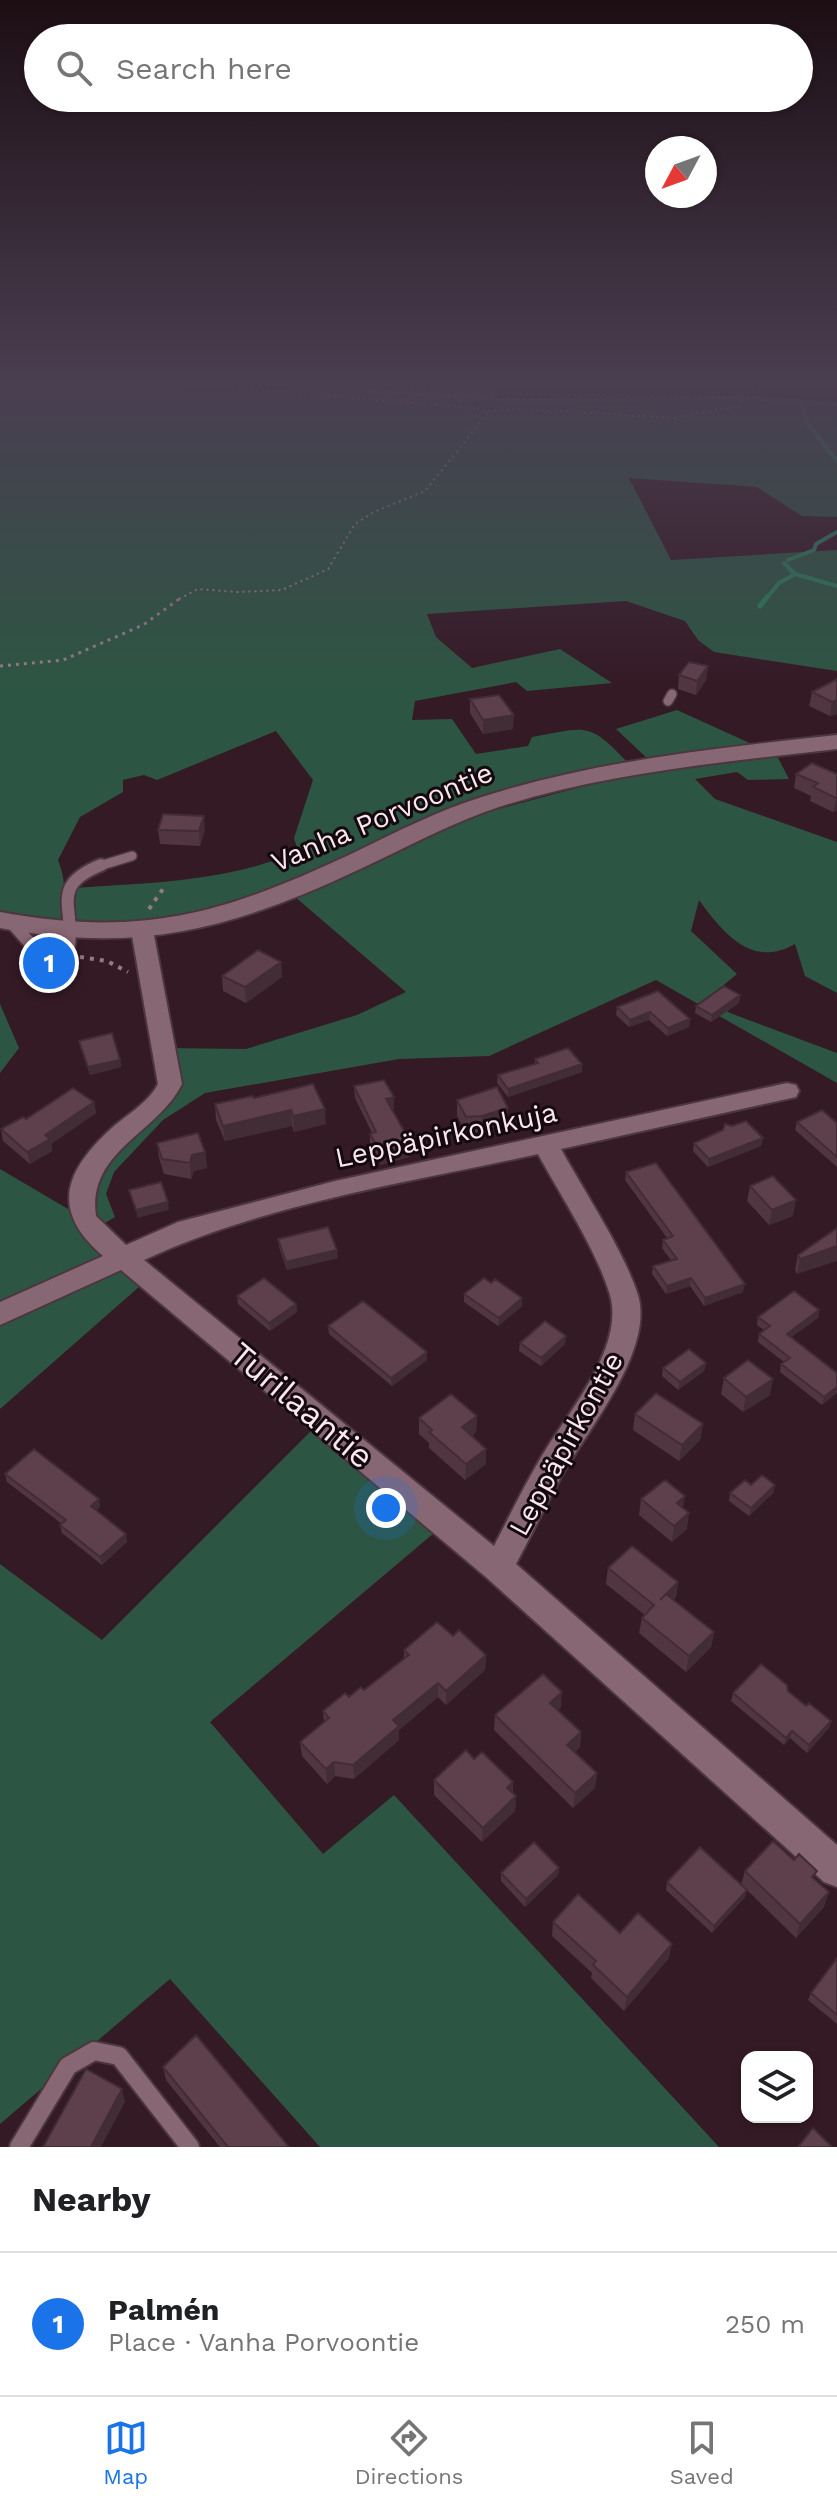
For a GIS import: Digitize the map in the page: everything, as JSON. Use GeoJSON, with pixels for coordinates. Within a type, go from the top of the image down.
{"type":"FeatureCollection","features":[{"type":"Feature","properties":{"kind":"street","name":"Vanha Porvoontie"},"geometry":{"type":"LineString","coordinates":[[6,922],[73,930],[142,930],[192,922],[234,911],[341,868],[466,810],[534,789],[643,767],[837,742]]}},
{"type":"Feature","properties":{"kind":"street","name":"Turilaantie"},"geometry":{"type":"LineString","coordinates":[[142,930],[170,1084],[163,1098],[93,1163],[84,1182],[82,1215],[95,1234],[498,1568],[837,1869]]}},
{"type":"Feature","properties":{"kind":"street","name":"Leppäpirkonkuja"},"geometry":{"type":"LineString","coordinates":[[0,1314],[187,1229],[335,1190],[787,1091]]}},
{"type":"Feature","properties":{"kind":"street","name":"Leppäpirkontie"},"geometry":{"type":"LineString","coordinates":[[498,1568],[553,1464],[616,1359],[625,1329],[625,1298],[612,1267],[546,1145]]}},
{"type":"Feature","properties":{"kind":"lane"},"geometry":{"type":"LineString","coordinates":[[6,922],[37,951],[58,953],[69,945],[73,930],[66,910],[69,889],[82,873],[103,863],[132,856]]}},
{"type":"Feature","properties":{"kind":"lane"},"geometry":{"type":"LineString","coordinates":[[19,2147],[68,2066],[94,2051],[119,2056],[190,2147]]}},
{"type":"Feature","properties":{"kind":"path"},"geometry":{"type":"LineString","coordinates":[[0,666],[63,660],[105,644],[143,625],[198,589],[238,592],[282,590],[300,584],[328,569],[355,524],[374,512],[425,491],[432,484]]}},
{"type":"Feature","properties":{"kind":"path"},"geometry":{"type":"LineString","coordinates":[[58,953],[107,961],[152,984]]}},
{"type":"Feature","properties":{"kind":"green space"},"geometry":{"type":"Polygon","coordinates":[[[0,484],[632,484],[671,560],[837,550],[837,671],[714,652],[698,640],[685,621],[626,601],[427,614],[436,637],[472,668],[560,649],[612,683],[527,691],[516,682],[415,701],[412,720],[452,719],[476,754],[528,746],[532,737],[586,731],[605,740],[629,764],[522,786],[266,893],[160,922],[74,923],[70,909],[74,888],[216,875],[298,851],[294,838],[313,780],[276,731],[157,780],[144,775],[123,780],[123,792],[80,817],[58,860],[64,886],[63,922],[0,913],[0,484]]]}},
{"type":"Feature","properties":{"kind":"green space"},"geometry":{"type":"Polygon","coordinates":[[[717,484],[837,484],[837,517],[802,516],[757,487],[717,484]]]}},
{"type":"Feature","properties":{"kind":"green space"},"geometry":{"type":"Polygon","coordinates":[[[677,710],[754,745],[650,761],[616,729],[677,710]]]}},
{"type":"Feature","properties":{"kind":"green space"},"geometry":{"type":"Polygon","coordinates":[[[776,754],[789,779],[748,780],[737,772],[695,779],[715,799],[837,842],[837,993],[805,976],[795,944],[780,951],[752,950],[729,935],[699,900],[691,931],[737,974],[707,999],[730,1013],[837,1053],[837,1083],[656,980],[489,1056],[399,1059],[205,1093],[163,1120],[114,1172],[106,1194],[115,1217],[93,1230],[148,1279],[0,1409],[0,1169],[68,1209],[70,1181],[102,1144],[163,1098],[165,1048],[246,1049],[357,1015],[406,992],[294,896],[473,816],[618,777],[776,754]]]}},
{"type":"Feature","properties":{"kind":"green space"},"geometry":{"type":"Polygon","coordinates":[[[0,1004],[19,1048],[0,1073],[0,1004]]]}},
{"type":"Feature","properties":{"kind":"green space"},"geometry":{"type":"Polygon","coordinates":[[[311,1431],[434,1533],[210,1722],[323,1854],[394,1795],[719,2147],[320,2147],[170,1979],[0,2124],[0,1564],[102,1640],[311,1431]]]}},
{"type":"Feature","properties":{"kind":"building"},"geometry":{"type":"Polygon","coordinates":[[[689,662],[708,666],[697,681],[679,675],[689,662]]]}},
{"type":"Feature","properties":{"kind":"building"},"geometry":{"type":"Polygon","coordinates":[[[837,679],[837,700],[832,702],[812,692],[837,679]]]}},
{"type":"Feature","properties":{"kind":"building"},"geometry":{"type":"Polygon","coordinates":[[[499,695],[514,715],[483,720],[470,699],[499,695]]]}},
{"type":"Feature","properties":{"kind":"building"},"geometry":{"type":"Polygon","coordinates":[[[812,763],[837,774],[836,798],[813,787],[818,783],[796,774],[812,763]]]}},
{"type":"Feature","properties":{"kind":"building"},"geometry":{"type":"Polygon","coordinates":[[[163,814],[204,816],[199,831],[158,830],[163,814]]]}},
{"type":"Feature","properties":{"kind":"building"},"geometry":{"type":"Polygon","coordinates":[[[258,950],[281,962],[245,987],[222,976],[258,950]]]}},
{"type":"Feature","properties":{"kind":"building"},"geometry":{"type":"Polygon","coordinates":[[[724,986],[740,995],[712,1015],[696,1006],[724,986]]]}},
{"type":"Feature","properties":{"kind":"building"},"geometry":{"type":"Polygon","coordinates":[[[658,991],[690,1019],[668,1028],[650,1012],[630,1020],[617,1007],[658,991]]]}},
{"type":"Feature","properties":{"kind":"building"},"geometry":{"type":"Polygon","coordinates":[[[112,1033],[120,1060],[88,1067],[79,1041],[112,1033]]]}},
{"type":"Feature","properties":{"kind":"building"},"geometry":{"type":"Polygon","coordinates":[[[568,1048],[582,1064],[508,1089],[498,1075],[538,1063],[535,1059],[568,1048]]]}},
{"type":"Feature","properties":{"kind":"building"},"geometry":{"type":"Polygon","coordinates":[[[384,1080],[394,1097],[386,1099],[412,1145],[381,1153],[370,1134],[376,1132],[354,1086],[384,1080]]]}},
{"type":"Feature","properties":{"kind":"building"},"geometry":{"type":"Polygon","coordinates":[[[313,1084],[325,1109],[293,1116],[291,1110],[223,1126],[215,1104],[254,1098],[313,1084]]]}},
{"type":"Feature","properties":{"kind":"building"},"geometry":{"type":"Polygon","coordinates":[[[497,1087],[508,1108],[466,1117],[457,1100],[497,1087]]]}},
{"type":"Feature","properties":{"kind":"building"},"geometry":{"type":"Polygon","coordinates":[[[73,1088],[94,1102],[45,1135],[50,1139],[27,1152],[1,1129],[23,1117],[26,1119],[73,1088]]]}},
{"type":"Feature","properties":{"kind":"building"},"geometry":{"type":"Polygon","coordinates":[[[822,1110],[837,1123],[837,1157],[797,1122],[822,1110]]]}},
{"type":"Feature","properties":{"kind":"building"},"geometry":{"type":"Polygon","coordinates":[[[746,1121],[763,1138],[709,1159],[694,1143],[723,1130],[725,1124],[732,1126],[746,1121]]]}},
{"type":"Feature","properties":{"kind":"building"},"geometry":{"type":"Polygon","coordinates":[[[198,1133],[205,1152],[192,1155],[190,1163],[162,1159],[157,1143],[198,1133]]]}},
{"type":"Feature","properties":{"kind":"building"},"geometry":{"type":"Polygon","coordinates":[[[656,1163],[745,1284],[705,1298],[691,1278],[667,1286],[653,1266],[677,1259],[663,1240],[673,1236],[626,1172],[656,1163]]]}},
{"type":"Feature","properties":{"kind":"building"},"geometry":{"type":"Polygon","coordinates":[[[773,1176],[796,1200],[772,1210],[750,1186],[773,1176]]]}},
{"type":"Feature","properties":{"kind":"building"},"geometry":{"type":"Polygon","coordinates":[[[161,1182],[168,1202],[136,1210],[129,1190],[161,1182]]]}},
{"type":"Feature","properties":{"kind":"building"},"geometry":{"type":"Polygon","coordinates":[[[328,1227],[337,1250],[286,1262],[278,1239],[328,1227]]]}},
{"type":"Feature","properties":{"kind":"building"},"geometry":{"type":"Polygon","coordinates":[[[837,1228],[837,1246],[800,1259],[798,1255],[837,1228]]]}},
{"type":"Feature","properties":{"kind":"building"},"geometry":{"type":"Polygon","coordinates":[[[264,1278],[296,1304],[269,1323],[237,1296],[264,1278]]]}},
{"type":"Feature","properties":{"kind":"building"},"geometry":{"type":"Polygon","coordinates":[[[484,1278],[491,1283],[495,1279],[522,1298],[499,1318],[464,1294],[484,1278]]]}},
{"type":"Feature","properties":{"kind":"building"},"geometry":{"type":"Polygon","coordinates":[[[794,1291],[819,1310],[787,1334],[837,1373],[837,1387],[824,1397],[781,1364],[790,1358],[759,1334],[770,1326],[758,1317],[794,1291]]]}},
{"type":"Feature","properties":{"kind":"building"},"geometry":{"type":"Polygon","coordinates":[[[363,1301],[427,1352],[391,1378],[328,1326],[363,1301]]]}},
{"type":"Feature","properties":{"kind":"building"},"geometry":{"type":"Polygon","coordinates":[[[545,1321],[566,1336],[541,1358],[520,1343],[545,1321]]]}},
{"type":"Feature","properties":{"kind":"building"},"geometry":{"type":"Polygon","coordinates":[[[689,1349],[706,1363],[680,1382],[663,1368],[689,1349]]]}},
{"type":"Feature","properties":{"kind":"building"},"geometry":{"type":"Polygon","coordinates":[[[748,1360],[773,1379],[746,1397],[724,1378],[748,1360]]]}},
{"type":"Feature","properties":{"kind":"building"},"geometry":{"type":"Polygon","coordinates":[[[656,1393],[703,1424],[682,1445],[635,1414],[656,1393]]]}},
{"type":"Feature","properties":{"kind":"building"},"geometry":{"type":"Polygon","coordinates":[[[451,1394],[477,1416],[462,1427],[486,1449],[466,1464],[429,1432],[432,1430],[419,1418],[451,1394]]]}},
{"type":"Feature","properties":{"kind":"building"},"geometry":{"type":"Polygon","coordinates":[[[34,1449],[99,1499],[91,1506],[126,1534],[100,1557],[60,1525],[66,1520],[5,1474],[34,1449]]]}},
{"type":"Feature","properties":{"kind":"building"},"geometry":{"type":"Polygon","coordinates":[[[762,1475],[775,1485],[751,1508],[730,1493],[745,1480],[751,1485],[762,1475]]]}},
{"type":"Feature","properties":{"kind":"building"},"geometry":{"type":"Polygon","coordinates":[[[665,1480],[685,1496],[677,1503],[689,1513],[674,1526],[641,1499],[665,1480]]]}},
{"type":"Feature","properties":{"kind":"building"},"geometry":{"type":"Polygon","coordinates":[[[632,1546],[678,1582],[666,1594],[714,1632],[689,1656],[642,1618],[654,1605],[608,1568],[632,1546]]]}},
{"type":"Feature","properties":{"kind":"building"},"geometry":{"type":"Polygon","coordinates":[[[437,1622],[453,1636],[459,1630],[486,1655],[446,1691],[438,1683],[393,1720],[399,1726],[353,1765],[334,1762],[326,1769],[300,1742],[329,1718],[323,1711],[345,1693],[349,1697],[361,1687],[364,1690],[409,1655],[404,1650],[437,1622]]]}},
{"type":"Feature","properties":{"kind":"building"},"geometry":{"type":"Polygon","coordinates":[[[761,1664],[806,1706],[809,1703],[831,1721],[809,1745],[792,1731],[786,1738],[733,1693],[761,1664]]]}},
{"type":"Feature","properties":{"kind":"building"},"geometry":{"type":"Polygon","coordinates":[[[543,1674],[562,1692],[550,1703],[581,1732],[567,1745],[597,1773],[575,1793],[495,1715],[543,1674]]]}},
{"type":"Feature","properties":{"kind":"building"},"geometry":{"type":"Polygon","coordinates":[[[466,1750],[474,1759],[482,1752],[513,1782],[507,1788],[516,1796],[483,1828],[434,1780],[466,1750]]]}},
{"type":"Feature","properties":{"kind":"building"},"geometry":{"type":"Polygon","coordinates":[[[773,1841],[794,1860],[799,1854],[817,1871],[812,1877],[829,1892],[800,1924],[745,1871],[773,1841]]]}},
{"type":"Feature","properties":{"kind":"building"},"geometry":{"type":"Polygon","coordinates":[[[534,1842],[559,1868],[526,1899],[501,1873],[534,1842]]]}},
{"type":"Feature","properties":{"kind":"building"},"geometry":{"type":"Polygon","coordinates":[[[700,1847],[747,1890],[714,1926],[667,1882],[700,1847]]]}},
{"type":"Feature","properties":{"kind":"building"},"geometry":{"type":"Polygon","coordinates":[[[578,1894],[620,1933],[638,1913],[672,1944],[627,1997],[593,1965],[596,1961],[553,1922],[578,1894]]]}},
{"type":"Feature","properties":{"kind":"building"},"geometry":{"type":"Polygon","coordinates":[[[837,1958],[837,2015],[811,1993],[837,1958]]]}},
{"type":"Feature","properties":{"kind":"building"},"geometry":{"type":"Polygon","coordinates":[[[196,2035],[289,2147],[228,2147],[163,2067],[196,2035]]]}},
{"type":"Feature","properties":{"kind":"building"},"geometry":{"type":"Polygon","coordinates":[[[86,2069],[122,2089],[91,2147],[43,2147],[86,2069]]]}},
{"type":"Feature","properties":{"kind":"building"},"geometry":{"type":"Polygon","coordinates":[[[813,2128],[832,2147],[798,2147],[813,2128]]]}},
{"type":"Feature","properties":{"kind":"waterway"},"geometry":{"type":"LineString","coordinates":[[788,560],[814,550],[816,544],[837,532]]}},
{"type":"Feature","properties":{"kind":"waterway"},"geometry":{"type":"LineString","coordinates":[[784,563],[795,574]]}},
{"type":"Feature","properties":{"kind":"waterway"},"geometry":{"type":"LineString","coordinates":[[766,599],[779,583],[795,574]]}},
{"type":"Feature","properties":{"kind":"waterway"},"geometry":{"type":"LineString","coordinates":[[795,574],[837,586]]}},
{"type":"Feature","properties":{"kind":"waterway"},"geometry":{"type":"LineString","coordinates":[[760,606],[767,597]]}},
{"type":"Feature","properties":{"kind":"place","name":"Palmén"},"geometry":{"type":"Point","coordinates":[49,963]}}]}
